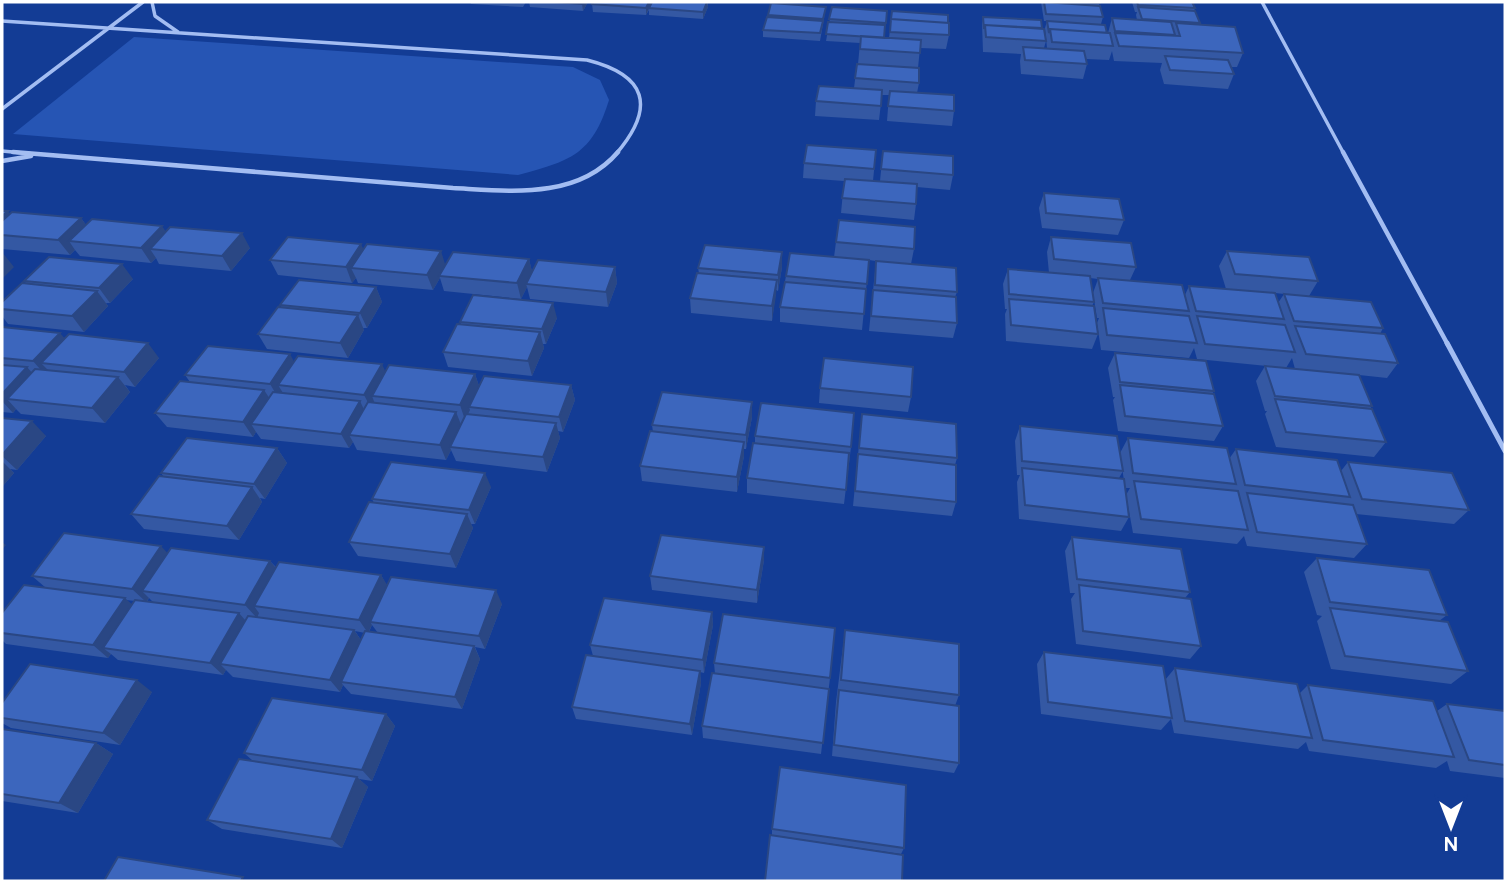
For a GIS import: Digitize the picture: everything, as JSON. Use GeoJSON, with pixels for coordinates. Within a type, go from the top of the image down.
{"type":"FeatureCollection","features":[{"type":"Feature","properties":{"kind":"lane"},"geometry":{"type":"LineString","coordinates":[[2,109],[143,2]]}},
{"type":"Feature","properties":{"kind":"lane"},"geometry":{"type":"LineString","coordinates":[[152,2],[155,16],[179,33]]}},
{"type":"Feature","properties":{"kind":"lane"},"geometry":{"type":"LineString","coordinates":[[1262,2],[1505,451]]}},
{"type":"Feature","properties":{"kind":"lane"},"geometry":{"type":"LineString","coordinates":[[2,21],[587,60],[618,69],[636,84],[641,104],[634,131],[614,159],[584,179],[527,191],[453,188],[2,151]]}},
{"type":"Feature","properties":{"kind":"lane"},"geometry":{"type":"LineString","coordinates":[[2,161],[41,155]]}},
{"type":"Feature","properties":{"kind":"shaded area"},"geometry":{"type":"Polygon","coordinates":[[[134,37],[573,67],[600,80],[609,100],[595,133],[577,153],[552,165],[518,175],[13,134],[134,37]]]}},
{"type":"Feature","properties":{"kind":"building"},"geometry":{"type":"Polygon","coordinates":[[[649,2],[646,8],[592,4],[649,2]]]}},
{"type":"Feature","properties":{"kind":"building"},"geometry":{"type":"Polygon","coordinates":[[[652,2],[707,2],[703,12],[649,8],[652,2]]]}},
{"type":"Feature","properties":{"kind":"building"},"geometry":{"type":"Polygon","coordinates":[[[1044,2],[1100,6],[1103,17],[1046,14],[1044,2]]]}},
{"type":"Feature","properties":{"kind":"building"},"geometry":{"type":"Polygon","coordinates":[[[1137,2],[1192,2],[1195,8],[1138,5],[1137,2]]]}},
{"type":"Feature","properties":{"kind":"building"},"geometry":{"type":"Polygon","coordinates":[[[771,3],[826,7],[823,19],[768,15],[771,3]]]}},
{"type":"Feature","properties":{"kind":"building"},"geometry":{"type":"Polygon","coordinates":[[[832,7],[887,11],[886,23],[829,19],[832,7]]]}},
{"type":"Feature","properties":{"kind":"building"},"geometry":{"type":"Polygon","coordinates":[[[1138,7],[1195,11],[1200,23],[1142,19],[1138,7]]]}},
{"type":"Feature","properties":{"kind":"building"},"geometry":{"type":"Polygon","coordinates":[[[892,11],[948,15],[948,23],[891,19],[892,11]]]}},
{"type":"Feature","properties":{"kind":"building"},"geometry":{"type":"Polygon","coordinates":[[[767,17],[823,21],[820,33],[763,30],[767,17]]]}},
{"type":"Feature","properties":{"kind":"building"},"geometry":{"type":"Polygon","coordinates":[[[983,17],[1041,20],[1042,28],[985,25],[984,29],[983,17]]]}},
{"type":"Feature","properties":{"kind":"building"},"geometry":{"type":"Polygon","coordinates":[[[1112,18],[1171,22],[1175,35],[1115,31],[1112,18]]]}},
{"type":"Feature","properties":{"kind":"building"},"geometry":{"type":"Polygon","coordinates":[[[891,19],[949,23],[949,35],[890,32],[891,19]]]}},
{"type":"Feature","properties":{"kind":"building"},"geometry":{"type":"Polygon","coordinates":[[[1047,21],[1105,25],[1107,33],[1050,29],[1049,33],[1047,21]]]}},
{"type":"Feature","properties":{"kind":"building"},"geometry":{"type":"Polygon","coordinates":[[[828,22],[885,25],[884,38],[826,34],[828,22]]]}},
{"type":"Feature","properties":{"kind":"building"},"geometry":{"type":"Polygon","coordinates":[[[1176,23],[1235,27],[1243,53],[1119,46],[1115,33],[1180,36],[1176,23]]]}},
{"type":"Feature","properties":{"kind":"building"},"geometry":{"type":"Polygon","coordinates":[[[985,25],[1044,29],[1046,41],[986,37],[985,25]]]}},
{"type":"Feature","properties":{"kind":"building"},"geometry":{"type":"Polygon","coordinates":[[[1050,29],[1110,33],[1113,46],[1052,42],[1050,29]]]}},
{"type":"Feature","properties":{"kind":"building"},"geometry":{"type":"Polygon","coordinates":[[[861,36],[921,40],[920,53],[860,49],[861,36]]]}},
{"type":"Feature","properties":{"kind":"building"},"geometry":{"type":"Polygon","coordinates":[[[1023,47],[1084,51],[1087,64],[1025,60],[1023,47]]]}},
{"type":"Feature","properties":{"kind":"building"},"geometry":{"type":"Polygon","coordinates":[[[1165,56],[1228,60],[1234,74],[1170,70],[1165,56]]]}},
{"type":"Feature","properties":{"kind":"building"},"geometry":{"type":"Polygon","coordinates":[[[857,64],[919,68],[919,83],[855,78],[857,64]]]}},
{"type":"Feature","properties":{"kind":"building"},"geometry":{"type":"Polygon","coordinates":[[[819,86],[882,90],[881,106],[816,101],[819,86]]]}},
{"type":"Feature","properties":{"kind":"building"},"geometry":{"type":"Polygon","coordinates":[[[890,91],[954,95],[954,111],[888,106],[890,91]]]}},
{"type":"Feature","properties":{"kind":"building"},"geometry":{"type":"Polygon","coordinates":[[[807,145],[876,150],[874,169],[804,163],[807,145]]]}},
{"type":"Feature","properties":{"kind":"building"},"geometry":{"type":"Polygon","coordinates":[[[883,151],[953,156],[953,175],[881,169],[883,151]]]}},
{"type":"Feature","properties":{"kind":"building"},"geometry":{"type":"Polygon","coordinates":[[[845,179],[917,184],[916,204],[842,198],[845,179]]]}},
{"type":"Feature","properties":{"kind":"building"},"geometry":{"type":"Polygon","coordinates":[[[1044,193],[1119,199],[1124,220],[1046,213],[1044,193]]]}},
{"type":"Feature","properties":{"kind":"building"},"geometry":{"type":"Polygon","coordinates":[[[12,212],[81,218],[58,240],[2,235],[2,221],[12,212]]]}},
{"type":"Feature","properties":{"kind":"building"},"geometry":{"type":"Polygon","coordinates":[[[92,219],[162,226],[141,248],[69,241],[92,219]]]}},
{"type":"Feature","properties":{"kind":"building"},"geometry":{"type":"Polygon","coordinates":[[[839,220],[915,227],[914,249],[836,242],[839,220]]]}},
{"type":"Feature","properties":{"kind":"building"},"geometry":{"type":"Polygon","coordinates":[[[170,227],[242,233],[222,256],[150,249],[170,227]]]}},
{"type":"Feature","properties":{"kind":"building"},"geometry":{"type":"Polygon","coordinates":[[[288,237],[361,244],[346,267],[270,260],[288,237]]]}},
{"type":"Feature","properties":{"kind":"building"},"geometry":{"type":"Polygon","coordinates":[[[1051,237],[1131,243],[1136,267],[1054,259],[1051,237]]]}},
{"type":"Feature","properties":{"kind":"building"},"geometry":{"type":"Polygon","coordinates":[[[367,244],[441,251],[427,275],[351,268],[367,244]]]}},
{"type":"Feature","properties":{"kind":"building"},"geometry":{"type":"Polygon","coordinates":[[[705,245],[782,252],[778,275],[698,268],[705,245]]]}},
{"type":"Feature","properties":{"kind":"building"},"geometry":{"type":"Polygon","coordinates":[[[1227,251],[1309,257],[1318,281],[1235,274],[1227,251]]]}},
{"type":"Feature","properties":{"kind":"building"},"geometry":{"type":"Polygon","coordinates":[[[453,252],[529,259],[517,283],[439,276],[453,252]]]}},
{"type":"Feature","properties":{"kind":"building"},"geometry":{"type":"Polygon","coordinates":[[[790,253],[869,260],[867,284],[786,276],[790,253]]]}},
{"type":"Feature","properties":{"kind":"building"},"geometry":{"type":"Polygon","coordinates":[[[49,257],[122,264],[99,288],[24,281],[49,257]]]}},
{"type":"Feature","properties":{"kind":"building"},"geometry":{"type":"Polygon","coordinates":[[[538,260],[615,267],[606,292],[526,284],[538,260]]]}},
{"type":"Feature","properties":{"kind":"building"},"geometry":{"type":"Polygon","coordinates":[[[876,261],[956,268],[957,292],[875,285],[876,261]]]}},
{"type":"Feature","properties":{"kind":"building"},"geometry":{"type":"Polygon","coordinates":[[[1008,269],[1090,276],[1094,302],[1009,294],[1008,269]]]}},
{"type":"Feature","properties":{"kind":"building"},"geometry":{"type":"Polygon","coordinates":[[[697,273],[777,280],[772,306],[690,298],[697,273]]]}},
{"type":"Feature","properties":{"kind":"building"},"geometry":{"type":"Polygon","coordinates":[[[1098,278],[1182,285],[1189,311],[1103,303],[1098,278]]]}},
{"type":"Feature","properties":{"kind":"building"},"geometry":{"type":"Polygon","coordinates":[[[299,280],[376,287],[360,313],[280,305],[299,280]]]}},
{"type":"Feature","properties":{"kind":"building"},"geometry":{"type":"Polygon","coordinates":[[[785,282],[866,289],[864,314],[780,307],[785,282]]]}},
{"type":"Feature","properties":{"kind":"building"},"geometry":{"type":"Polygon","coordinates":[[[22,283],[97,291],[72,316],[2,309],[2,302],[22,283]]]}},
{"type":"Feature","properties":{"kind":"building"},"geometry":{"type":"Polygon","coordinates":[[[1189,286],[1275,293],[1284,319],[1196,311],[1189,286]]]}},
{"type":"Feature","properties":{"kind":"building"},"geometry":{"type":"Polygon","coordinates":[[[873,290],[956,297],[957,323],[871,316],[873,290]]]}},
{"type":"Feature","properties":{"kind":"building"},"geometry":{"type":"Polygon","coordinates":[[[1284,294],[1371,302],[1383,328],[1294,321],[1284,294]]]}},
{"type":"Feature","properties":{"kind":"building"},"geometry":{"type":"Polygon","coordinates":[[[473,295],[553,303],[542,329],[460,322],[473,295]]]}},
{"type":"Feature","properties":{"kind":"building"},"geometry":{"type":"Polygon","coordinates":[[[1009,299],[1094,306],[1098,334],[1011,325],[1009,299]]]}},
{"type":"Feature","properties":{"kind":"building"},"geometry":{"type":"Polygon","coordinates":[[[278,307],[358,315],[340,343],[258,334],[278,307]]]}},
{"type":"Feature","properties":{"kind":"building"},"geometry":{"type":"Polygon","coordinates":[[[1103,308],[1189,316],[1197,343],[1107,335],[1103,308]]]}},
{"type":"Feature","properties":{"kind":"building"},"geometry":{"type":"Polygon","coordinates":[[[1197,316],[1285,325],[1295,352],[1205,344],[1197,316]]]}},
{"type":"Feature","properties":{"kind":"building"},"geometry":{"type":"Polygon","coordinates":[[[457,324],[540,332],[528,361],[443,352],[457,324]]]}},
{"type":"Feature","properties":{"kind":"building"},"geometry":{"type":"Polygon","coordinates":[[[1295,326],[1385,334],[1398,363],[1306,354],[1295,326]]]}},
{"type":"Feature","properties":{"kind":"building"},"geometry":{"type":"Polygon","coordinates":[[[2,327],[60,333],[33,361],[2,358],[2,327]]]}},
{"type":"Feature","properties":{"kind":"building"},"geometry":{"type":"Polygon","coordinates":[[[69,334],[148,343],[124,372],[41,363],[69,334]]]}},
{"type":"Feature","properties":{"kind":"building"},"geometry":{"type":"Polygon","coordinates":[[[208,346],[290,354],[270,384],[185,375],[208,346]]]}},
{"type":"Feature","properties":{"kind":"building"},"geometry":{"type":"Polygon","coordinates":[[[1115,353],[1206,361],[1214,391],[1120,382],[1115,353]]]}},
{"type":"Feature","properties":{"kind":"building"},"geometry":{"type":"Polygon","coordinates":[[[298,356],[382,364],[364,395],[278,385],[298,356]]]}},
{"type":"Feature","properties":{"kind":"building"},"geometry":{"type":"Polygon","coordinates":[[[824,358],[913,367],[911,397],[820,388],[824,358]]]}},
{"type":"Feature","properties":{"kind":"building"},"geometry":{"type":"Polygon","coordinates":[[[2,365],[27,367],[2,394],[2,365]]]}},
{"type":"Feature","properties":{"kind":"building"},"geometry":{"type":"Polygon","coordinates":[[[389,365],[475,374],[460,405],[372,396],[389,365]]]}},
{"type":"Feature","properties":{"kind":"building"},"geometry":{"type":"Polygon","coordinates":[[[1265,366],[1359,375],[1372,406],[1275,396],[1265,366]]]}},
{"type":"Feature","properties":{"kind":"building"},"geometry":{"type":"Polygon","coordinates":[[[35,369],[118,377],[92,408],[7,399],[35,369]]]}},
{"type":"Feature","properties":{"kind":"building"},"geometry":{"type":"Polygon","coordinates":[[[484,376],[571,385],[559,417],[469,407],[484,376]]]}},
{"type":"Feature","properties":{"kind":"building"},"geometry":{"type":"Polygon","coordinates":[[[180,381],[264,390],[243,422],[155,413],[180,381]]]}},
{"type":"Feature","properties":{"kind":"building"},"geometry":{"type":"Polygon","coordinates":[[[1120,385],[1214,394],[1223,426],[1125,416],[1120,385]]]}},
{"type":"Feature","properties":{"kind":"building"},"geometry":{"type":"Polygon","coordinates":[[[273,392],[360,401],[341,434],[251,424],[273,392]]]}},
{"type":"Feature","properties":{"kind":"building"},"geometry":{"type":"Polygon","coordinates":[[[662,392],[752,402],[746,435],[652,425],[662,392]]]}},
{"type":"Feature","properties":{"kind":"building"},"geometry":{"type":"Polygon","coordinates":[[[1275,399],[1372,409],[1386,442],[1286,432],[1275,399]]]}},
{"type":"Feature","properties":{"kind":"building"},"geometry":{"type":"Polygon","coordinates":[[[368,402],[456,412],[440,445],[349,435],[368,402]]]}},
{"type":"Feature","properties":{"kind":"building"},"geometry":{"type":"Polygon","coordinates":[[[761,403],[854,413],[851,447],[755,436],[761,403]]]}},
{"type":"Feature","properties":{"kind":"building"},"geometry":{"type":"Polygon","coordinates":[[[466,414],[556,423],[543,457],[450,447],[466,414]]]}},
{"type":"Feature","properties":{"kind":"building"},"geometry":{"type":"Polygon","coordinates":[[[862,414],[956,424],[957,458],[859,448],[862,414]]]}},
{"type":"Feature","properties":{"kind":"building"},"geometry":{"type":"Polygon","coordinates":[[[2,418],[32,421],[2,455],[2,418]]]}},
{"type":"Feature","properties":{"kind":"building"},"geometry":{"type":"Polygon","coordinates":[[[1020,426],[1117,436],[1123,471],[1022,461],[1020,426]]]}},
{"type":"Feature","properties":{"kind":"building"},"geometry":{"type":"Polygon","coordinates":[[[650,431],[744,442],[737,477],[640,466],[650,431]]]}},
{"type":"Feature","properties":{"kind":"building"},"geometry":{"type":"Polygon","coordinates":[[[187,438],[277,448],[254,484],[161,473],[187,438]]]}},
{"type":"Feature","properties":{"kind":"building"},"geometry":{"type":"Polygon","coordinates":[[[1128,438],[1227,448],[1236,484],[1133,473],[1128,438]]]}},
{"type":"Feature","properties":{"kind":"building"},"geometry":{"type":"Polygon","coordinates":[[[753,443],[849,453],[846,490],[747,478],[753,443]]]}},
{"type":"Feature","properties":{"kind":"building"},"geometry":{"type":"Polygon","coordinates":[[[1236,449],[1337,460],[1350,497],[1245,485],[1236,449]]]}},
{"type":"Feature","properties":{"kind":"building"},"geometry":{"type":"Polygon","coordinates":[[[858,454],[956,465],[956,502],[855,491],[858,454]]]}},
{"type":"Feature","properties":{"kind":"building"},"geometry":{"type":"Polygon","coordinates":[[[391,462],[485,473],[469,510],[372,499],[391,462]]]}},
{"type":"Feature","properties":{"kind":"building"},"geometry":{"type":"Polygon","coordinates":[[[1348,462],[1452,473],[1469,510],[1362,499],[1348,462]]]}},
{"type":"Feature","properties":{"kind":"building"},"geometry":{"type":"Polygon","coordinates":[[[1022,468],[1124,479],[1129,517],[1025,505],[1022,468]]]}},
{"type":"Feature","properties":{"kind":"building"},"geometry":{"type":"Polygon","coordinates":[[[159,476],[252,487],[227,526],[131,514],[159,476]]]}},
{"type":"Feature","properties":{"kind":"building"},"geometry":{"type":"Polygon","coordinates":[[[1134,481],[1238,491],[1248,530],[1141,519],[1134,481]]]}},
{"type":"Feature","properties":{"kind":"building"},"geometry":{"type":"Polygon","coordinates":[[[1247,493],[1353,505],[1367,544],[1257,532],[1247,493]]]}},
{"type":"Feature","properties":{"kind":"building"},"geometry":{"type":"Polygon","coordinates":[[[369,502],[467,514],[450,554],[349,542],[369,502]]]}},
{"type":"Feature","properties":{"kind":"building"},"geometry":{"type":"Polygon","coordinates":[[[64,533],[161,546],[132,589],[32,576],[64,533]]]}},
{"type":"Feature","properties":{"kind":"building"},"geometry":{"type":"Polygon","coordinates":[[[661,535],[764,547],[757,590],[650,576],[661,535]]]}},
{"type":"Feature","properties":{"kind":"building"},"geometry":{"type":"Polygon","coordinates":[[[1072,537],[1181,549],[1190,592],[1077,579],[1072,537]]]}},
{"type":"Feature","properties":{"kind":"building"},"geometry":{"type":"Polygon","coordinates":[[[171,548],[270,561],[245,605],[142,591],[171,548]]]}},
{"type":"Feature","properties":{"kind":"building"},"geometry":{"type":"Polygon","coordinates":[[[1317,558],[1429,570],[1447,615],[1330,602],[1317,558]]]}},
{"type":"Feature","properties":{"kind":"building"},"geometry":{"type":"Polygon","coordinates":[[[279,562],[381,575],[359,620],[254,606],[279,562]]]}},
{"type":"Feature","properties":{"kind":"building"},"geometry":{"type":"Polygon","coordinates":[[[391,577],[496,590],[479,636],[370,622],[391,577]]]}},
{"type":"Feature","properties":{"kind":"building"},"geometry":{"type":"Polygon","coordinates":[[[24,585],[125,598],[93,645],[2,633],[2,613],[24,585]]]}},
{"type":"Feature","properties":{"kind":"building"},"geometry":{"type":"Polygon","coordinates":[[[1079,585],[1191,599],[1201,646],[1083,631],[1079,585]]]}},
{"type":"Feature","properties":{"kind":"building"},"geometry":{"type":"Polygon","coordinates":[[[604,598],[712,612],[703,660],[590,645],[604,598]]]}},
{"type":"Feature","properties":{"kind":"building"},"geometry":{"type":"Polygon","coordinates":[[[135,600],[239,613],[210,663],[103,648],[135,600]]]}},
{"type":"Feature","properties":{"kind":"building"},"geometry":{"type":"Polygon","coordinates":[[[1330,608],[1448,622],[1468,671],[1345,656],[1330,608]]]}},
{"type":"Feature","properties":{"kind":"building"},"geometry":{"type":"Polygon","coordinates":[[[723,614],[835,628],[830,678],[714,663],[723,614]]]}},
{"type":"Feature","properties":{"kind":"building"},"geometry":{"type":"Polygon","coordinates":[[[248,616],[354,630],[330,680],[220,664],[248,616]]]}},
{"type":"Feature","properties":{"kind":"building"},"geometry":{"type":"Polygon","coordinates":[[[845,630],[959,644],[959,695],[841,680],[845,630]]]}},
{"type":"Feature","properties":{"kind":"building"},"geometry":{"type":"Polygon","coordinates":[[[365,631],[474,646],[455,697],[341,682],[365,631]]]}},
{"type":"Feature","properties":{"kind":"building"},"geometry":{"type":"Polygon","coordinates":[[[1044,652],[1163,666],[1172,718],[1048,702],[1044,652]]]}},
{"type":"Feature","properties":{"kind":"building"},"geometry":{"type":"Polygon","coordinates":[[[586,655],[700,671],[690,724],[572,707],[586,655]]]}},
{"type":"Feature","properties":{"kind":"building"},"geometry":{"type":"Polygon","coordinates":[[[30,664],[137,680],[103,733],[2,718],[2,703],[30,664]]]}},
{"type":"Feature","properties":{"kind":"building"},"geometry":{"type":"Polygon","coordinates":[[[1175,668],[1297,684],[1312,738],[1185,721],[1175,668]]]}},
{"type":"Feature","properties":{"kind":"building"},"geometry":{"type":"Polygon","coordinates":[[[712,673],[829,689],[823,743],[702,726],[712,673]]]}},
{"type":"Feature","properties":{"kind":"building"},"geometry":{"type":"Polygon","coordinates":[[[1308,685],[1433,701],[1454,757],[1323,740],[1308,685]]]}},
{"type":"Feature","properties":{"kind":"building"},"geometry":{"type":"Polygon","coordinates":[[[839,690],[959,706],[959,763],[834,745],[839,690]]]}},
{"type":"Feature","properties":{"kind":"building"},"geometry":{"type":"Polygon","coordinates":[[[272,698],[386,714],[362,770],[244,753],[272,698]]]}},
{"type":"Feature","properties":{"kind":"building"},"geometry":{"type":"Polygon","coordinates":[[[1447,704],[1505,711],[1505,765],[1469,760],[1447,704]]]}},
{"type":"Feature","properties":{"kind":"building"},"geometry":{"type":"Polygon","coordinates":[[[2,729],[96,743],[59,803],[2,794],[2,729]]]}},
{"type":"Feature","properties":{"kind":"building"},"geometry":{"type":"Polygon","coordinates":[[[239,759],[357,777],[331,839],[207,820],[239,759]]]}},
{"type":"Feature","properties":{"kind":"building"},"geometry":{"type":"Polygon","coordinates":[[[780,767],[906,785],[904,848],[772,829],[780,767]]]}},
{"type":"Feature","properties":{"kind":"building"},"geometry":{"type":"Polygon","coordinates":[[[770,835],[903,855],[902,881],[765,881],[770,835]]]}},
{"type":"Feature","properties":{"kind":"building"},"geometry":{"type":"Polygon","coordinates":[[[118,857],[243,877],[241,881],[104,881],[118,857]]]}}]}
